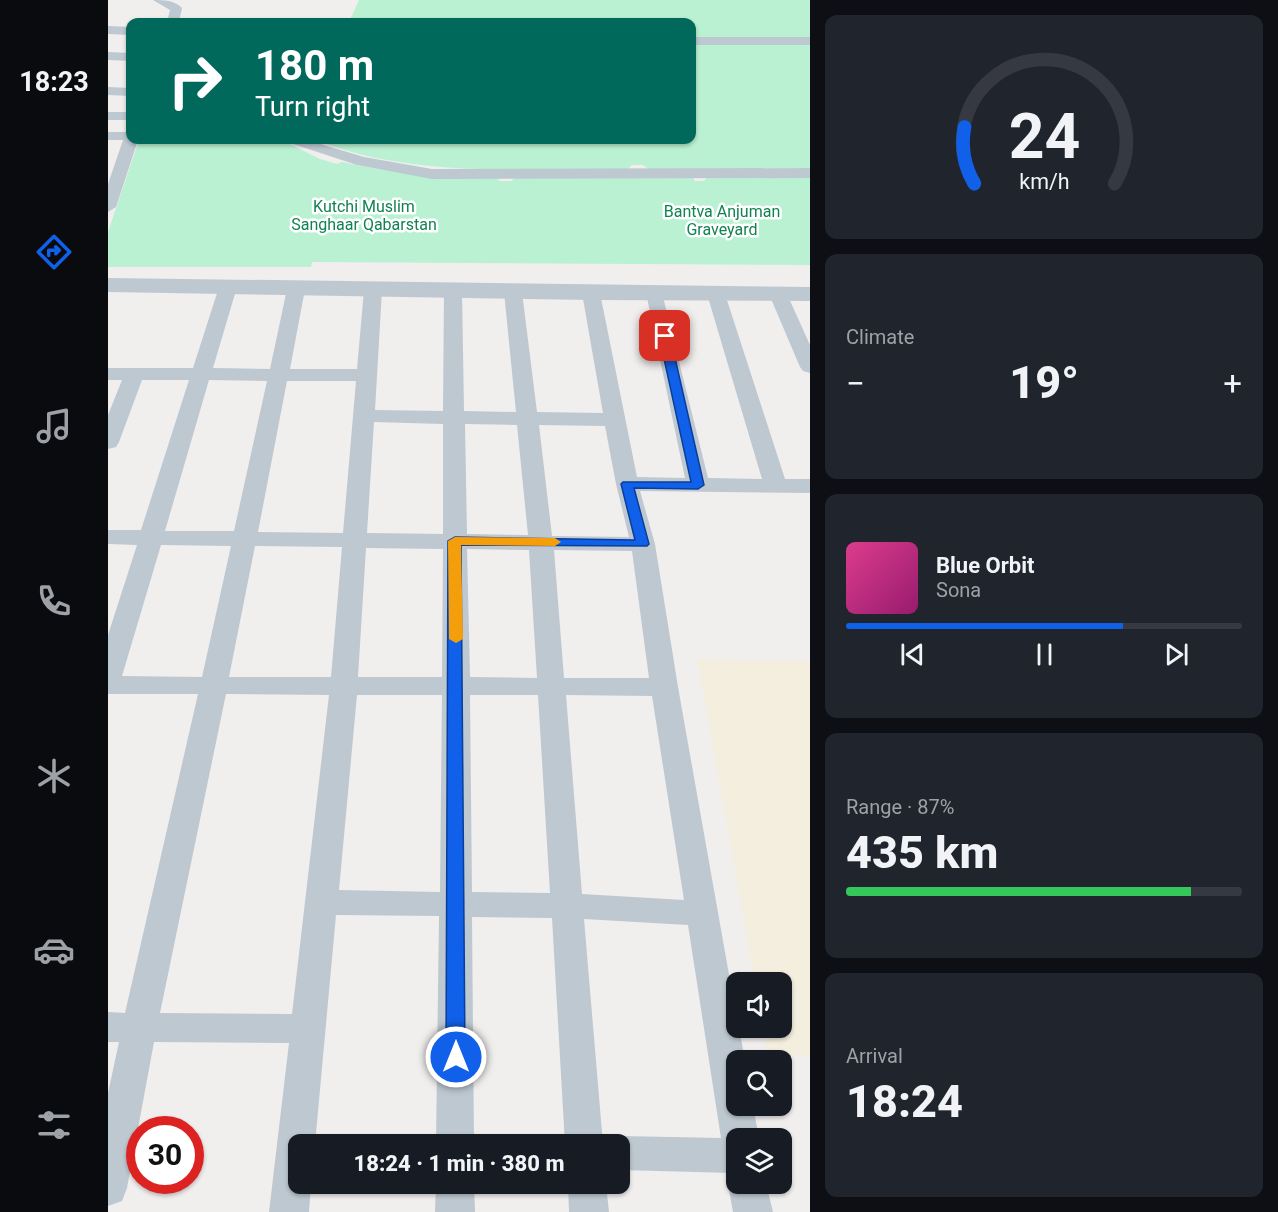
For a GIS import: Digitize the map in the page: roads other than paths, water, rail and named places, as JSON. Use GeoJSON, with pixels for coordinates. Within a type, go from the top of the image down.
{"type":"FeatureCollection","features":[{"type":"Feature","properties":{"kind":"street"},"geometry":{"type":"LineString","coordinates":[[159,0],[176,8],[174,18]]}},
{"type":"Feature","properties":{"kind":"street"},"geometry":{"type":"LineString","coordinates":[[108,30],[126,31]]}},
{"type":"Feature","properties":{"kind":"street"},"geometry":{"type":"LineString","coordinates":[[696,41],[810,41]]}},
{"type":"Feature","properties":{"kind":"street"},"geometry":{"type":"LineString","coordinates":[[108,56],[126,57]]}},
{"type":"Feature","properties":{"kind":"street"},"geometry":{"type":"LineString","coordinates":[[108,91],[126,92]]}},
{"type":"Feature","properties":{"kind":"street"},"geometry":{"type":"LineString","coordinates":[[108,116],[126,116]]}},
{"type":"Feature","properties":{"kind":"street"},"geometry":{"type":"LineString","coordinates":[[108,136],[126,138]]}},
{"type":"Feature","properties":{"kind":"street"},"geometry":{"type":"LineString","coordinates":[[108,207],[112,184],[129,144]]}},
{"type":"Feature","properties":{"kind":"street"},"geometry":{"type":"LineString","coordinates":[[305,144],[330,154],[380,167],[432,174],[810,173]]}},
{"type":"Feature","properties":{"kind":"street"},"geometry":{"type":"LineString","coordinates":[[108,285],[513,292],[810,294]]}},
{"type":"Feature","properties":{"kind":"street"},"geometry":{"type":"LineString","coordinates":[[108,678],[228,287]]}},
{"type":"Feature","properties":{"kind":"street"},"geometry":{"type":"LineString","coordinates":[[108,1188],[123,1028],[214,685],[296,289]]}},
{"type":"Feature","properties":{"kind":"street"},"geometry":{"type":"LineString","coordinates":[[298,1134],[344,686],[374,290]]}},
{"type":"Feature","properties":{"kind":"street"},"geometry":{"type":"LineString","coordinates":[[453,291],[456,686],[455,1134]]}},
{"type":"Feature","properties":{"kind":"street"},"geometry":{"type":"LineString","coordinates":[[513,292],[541,542],[583,1134]]}},
{"type":"Feature","properties":{"kind":"street"},"geometry":{"type":"LineString","coordinates":[[591,293],[627,484],[643,544],[664,687],[738,1128]]}},
{"type":"Feature","properties":{"kind":"street"},"geometry":{"type":"LineString","coordinates":[[655,293],[698,485]]}},
{"type":"Feature","properties":{"kind":"street"},"geometry":{"type":"LineString","coordinates":[[716,294],[776,486]]}},
{"type":"Feature","properties":{"kind":"street"},"geometry":{"type":"LineString","coordinates":[[778,294],[810,367]]}},
{"type":"Feature","properties":{"kind":"street"},"geometry":{"type":"LineString","coordinates":[[108,374],[367,375]]}},
{"type":"Feature","properties":{"kind":"street"},"geometry":{"type":"LineString","coordinates":[[108,442],[135,374]]}},
{"type":"Feature","properties":{"kind":"street"},"geometry":{"type":"LineString","coordinates":[[364,416],[616,420]]}},
{"type":"Feature","properties":{"kind":"street"},"geometry":{"type":"LineString","coordinates":[[627,484],[810,486]]}},
{"type":"Feature","properties":{"kind":"street"},"geometry":{"type":"LineString","coordinates":[[108,537],[643,544]]}},
{"type":"Feature","properties":{"kind":"street"},"geometry":{"type":"LineString","coordinates":[[108,685],[664,687]]}},
{"type":"Feature","properties":{"kind":"street"},"geometry":{"type":"LineString","coordinates":[[321,902],[566,906],[702,913]]}},
{"type":"Feature","properties":{"kind":"street"},"geometry":{"type":"LineString","coordinates":[[123,1028],[308,1029]]}},
{"type":"Feature","properties":{"kind":"street"},"geometry":{"type":"LineString","coordinates":[[630,1153],[726,1156]]}},
{"type":"Feature","properties":{"kind":"street"},"geometry":{"type":"LineString","coordinates":[[289,1212],[291,1194]]}},
{"type":"Feature","properties":{"kind":"street"},"geometry":{"type":"LineString","coordinates":[[455,1194],[455,1212]]}},
{"type":"Feature","properties":{"kind":"street"},"geometry":{"type":"LineString","coordinates":[[588,1194],[589,1212]]}},
{"type":"Feature","properties":{"kind":"street"},"geometry":{"type":"LineString","coordinates":[[749,1194],[753,1212]]}},
{"type":"Feature","properties":{"kind":"park label","name":"Kutchi Muslim Sanghaar Qabarstan"},"geometry":{"type":"Point","coordinates":[364,215]}},
{"type":"Feature","properties":{"kind":"park label","name":"Bantva Anjuman Graveyard"},"geometry":{"type":"Point","coordinates":[722,220]}}]}
